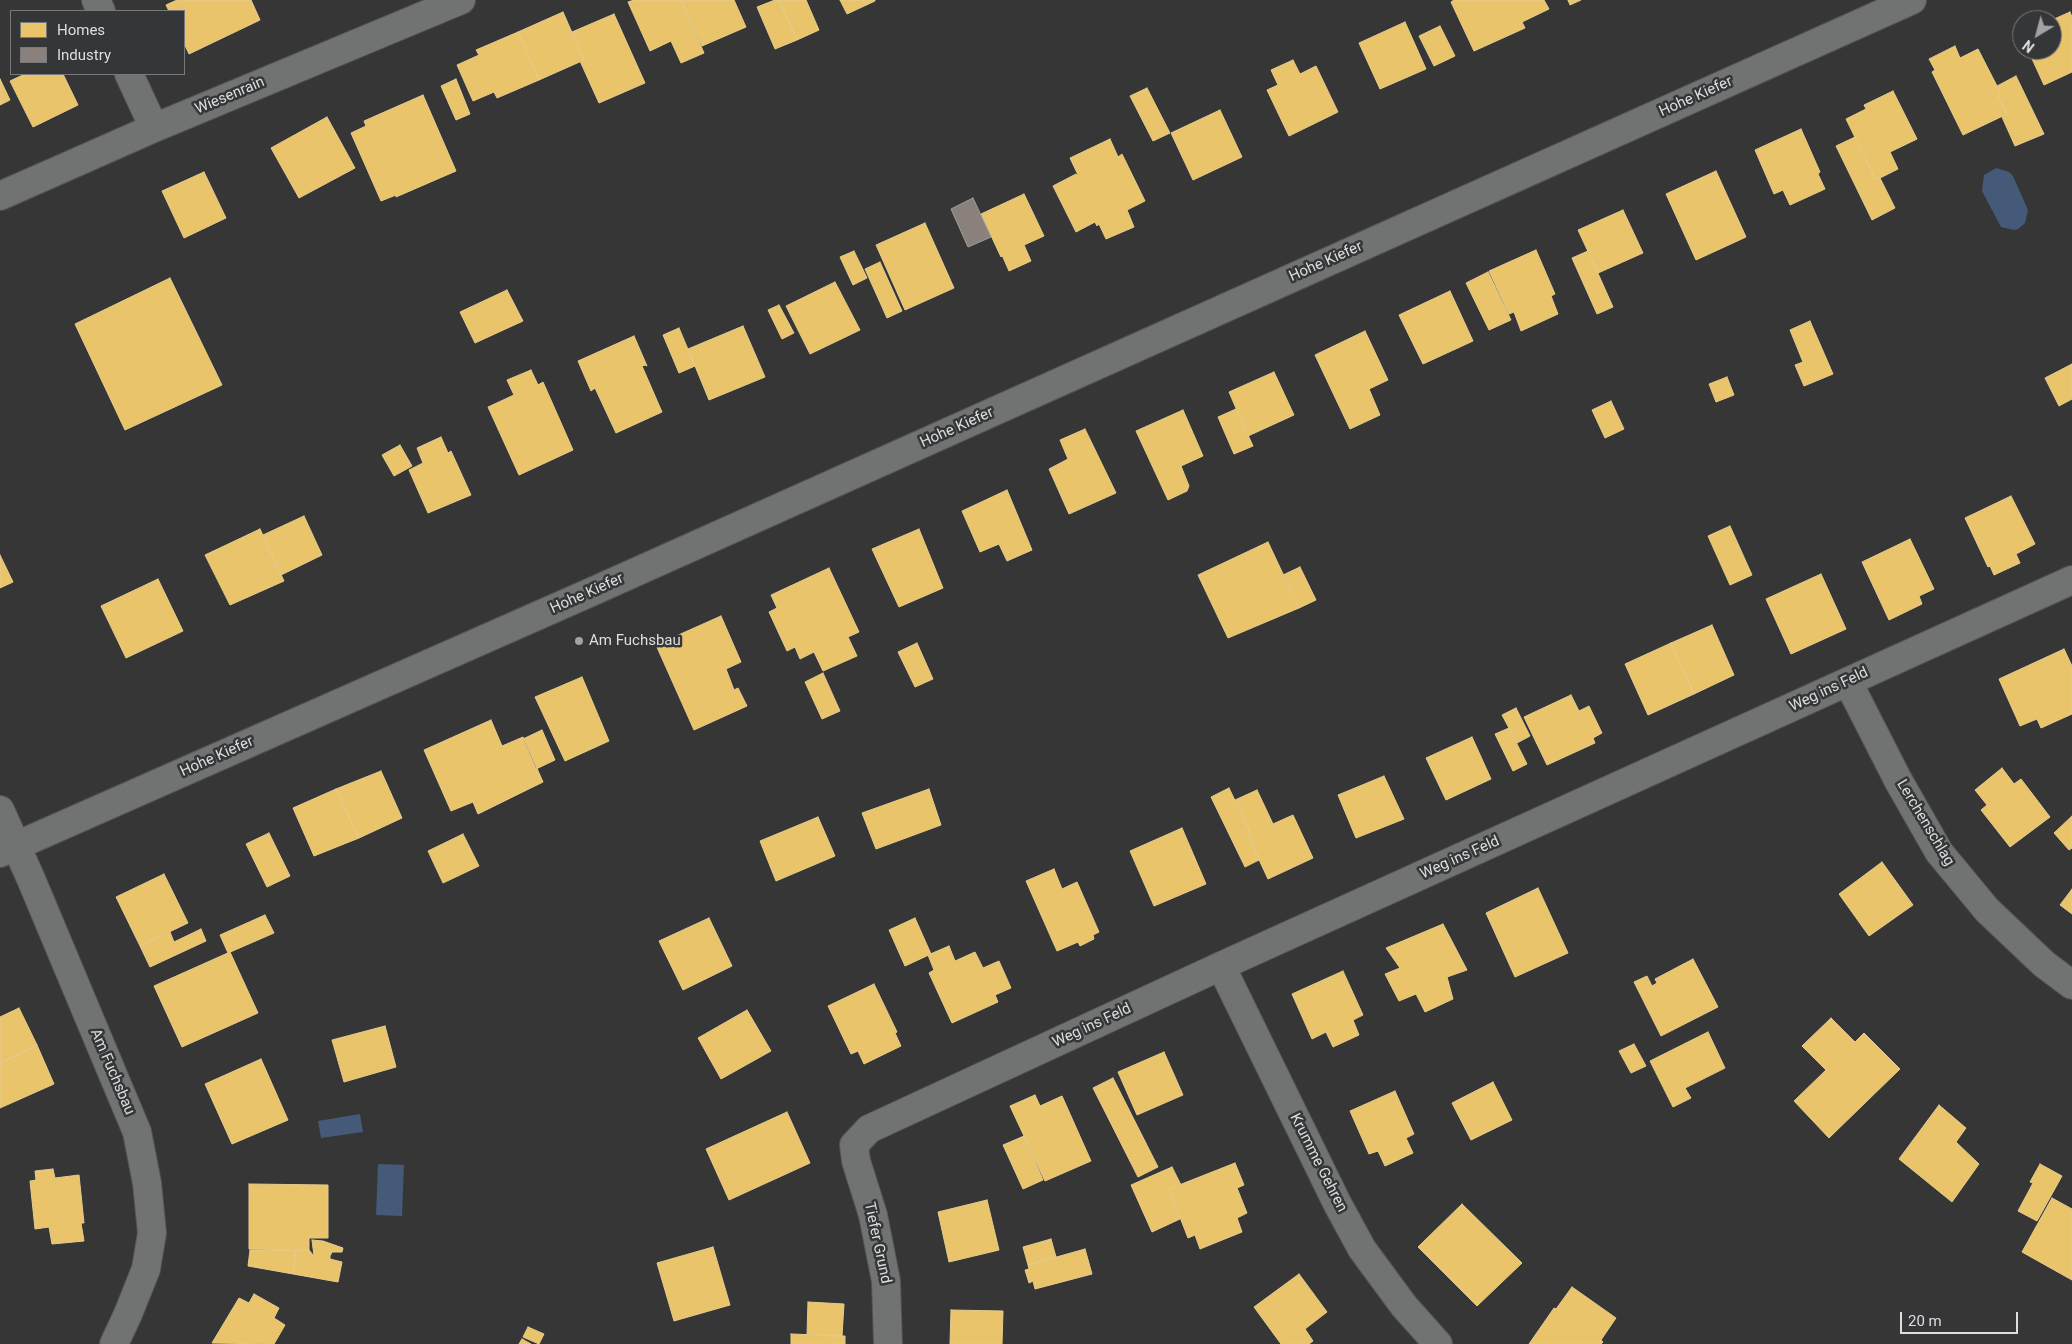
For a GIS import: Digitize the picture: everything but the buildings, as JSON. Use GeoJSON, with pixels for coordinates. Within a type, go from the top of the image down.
{"type":"FeatureCollection","features":[{"type":"Feature","properties":{"kind":"street","name":"Wiesenrain"},"geometry":{"type":"LineString","coordinates":[[0,196],[154,128],[461,0]]}},
{"type":"Feature","properties":{"kind":"street","name":"Hohe Kiefer"},"geometry":{"type":"LineString","coordinates":[[8,849],[589,593],[1912,0]]}},
{"type":"Feature","properties":{"kind":"street"},"geometry":{"type":"LineString","coordinates":[[129,75],[154,128]]}},
{"type":"Feature","properties":{"kind":"street","name":"Weg ins Feld"},"geometry":{"type":"LineString","coordinates":[[854,1145],[870,1129],[1221,966],[2072,580]]}},
{"type":"Feature","properties":{"kind":"street","name":"Lerchenschlag"},"geometry":{"type":"LineString","coordinates":[[1848,682],[1898,780],[1939,852],[1987,910],[2044,964],[2072,985]]}},
{"type":"Feature","properties":{"kind":"street","name":"Am Fuchsbau"},"geometry":{"type":"LineString","coordinates":[[0,810],[8,849],[137,1132],[147,1183],[152,1233],[146,1269],[114,1344]]}},
{"type":"Feature","properties":{"kind":"street","name":"Krumme Gehren"},"geometry":{"type":"LineString","coordinates":[[1221,966],[1337,1203],[1362,1248],[1404,1306],[1438,1344]]}},
{"type":"Feature","properties":{"kind":"street","name":"Tiefer Grund"},"geometry":{"type":"LineString","coordinates":[[854,1145],[856,1162],[873,1215],[886,1281],[888,1344]]}},
{"type":"Feature","properties":{"kind":"water"},"geometry":{"type":"Polygon","coordinates":[[[1996,168],[2009,172],[2013,176],[2028,210],[2025,223],[2018,229],[2001,227],[1982,191],[1984,175],[1996,168]]]}},
{"type":"Feature","properties":{"kind":"water"},"geometry":{"type":"Polygon","coordinates":[[[360,1114],[363,1132],[321,1138],[318,1121],[360,1114]]]}},
{"type":"Feature","properties":{"kind":"water"},"geometry":{"type":"Polygon","coordinates":[[[378,1164],[404,1165],[402,1216],[376,1215],[378,1164]]]}},
{"type":"Feature","properties":{"kind":"place","name":"Am Fuchsbau"},"geometry":{"type":"Point","coordinates":[579,641]}}]}
